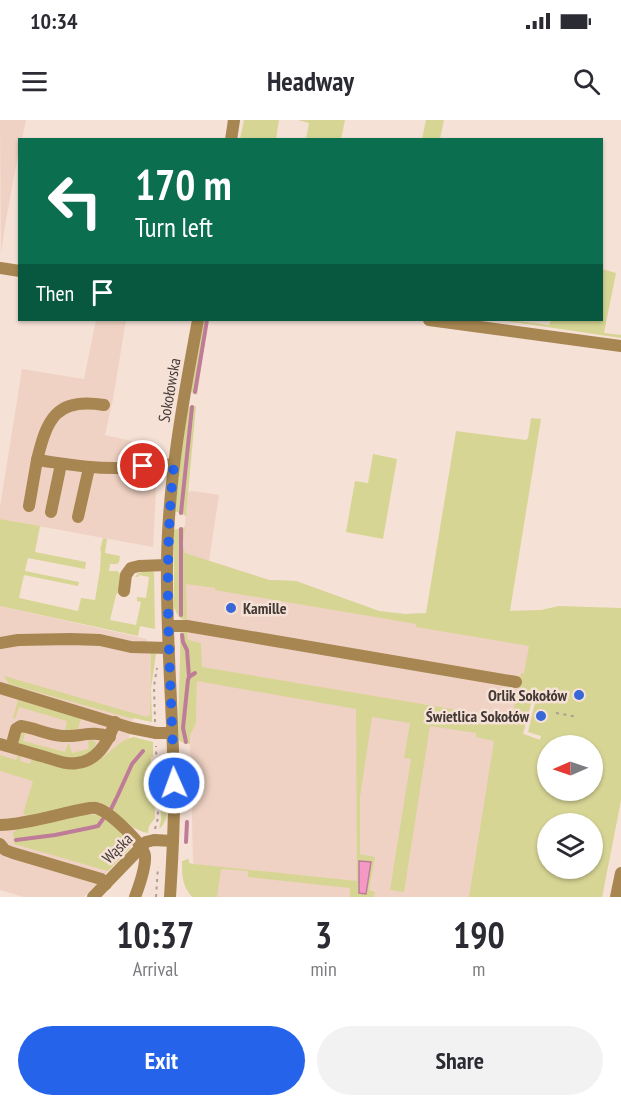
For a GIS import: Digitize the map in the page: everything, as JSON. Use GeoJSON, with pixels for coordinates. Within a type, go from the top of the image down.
{"type":"FeatureCollection","features":[{"type":"Feature","properties":{"kind":"street"},"geometry":{"type":"LineString","coordinates":[[231,138],[234,120]]}},
{"type":"Feature","properties":{"kind":"street"},"geometry":{"type":"LineString","coordinates":[[0,268],[18,271]]}},
{"type":"Feature","properties":{"kind":"street","name":"Sokołowska"},"geometry":{"type":"LineString","coordinates":[[170,897],[174,801],[168,626],[169,514],[186,382],[198,321]]}},
{"type":"Feature","properties":{"kind":"street"},"geometry":{"type":"LineString","coordinates":[[436,321],[621,346]]}},
{"type":"Feature","properties":{"kind":"street"},"geometry":{"type":"LineString","coordinates":[[29,506],[42,440],[52,417],[60,410],[83,403],[104,405]]}},
{"type":"Feature","properties":{"kind":"street"},"geometry":{"type":"LineString","coordinates":[[37,460],[89,468],[174,465]]}},
{"type":"Feature","properties":{"kind":"street"},"geometry":{"type":"LineString","coordinates":[[51,512],[61,464]]}},
{"type":"Feature","properties":{"kind":"street"},"geometry":{"type":"LineString","coordinates":[[78,517],[89,468]]}},
{"type":"Feature","properties":{"kind":"street"},"geometry":{"type":"LineString","coordinates":[[124,591],[126,575],[131,568],[167,565]]}},
{"type":"Feature","properties":{"kind":"street"},"geometry":{"type":"LineString","coordinates":[[168,626],[187,626],[516,682]]}},
{"type":"Feature","properties":{"kind":"street"},"geometry":{"type":"LineString","coordinates":[[0,643],[18,640],[71,639],[100,640],[131,647],[169,648]]}},
{"type":"Feature","properties":{"kind":"street"},"geometry":{"type":"LineString","coordinates":[[0,688],[145,731],[172,733]]}},
{"type":"Feature","properties":{"kind":"street"},"geometry":{"type":"LineString","coordinates":[[110,737],[97,733],[58,736],[21,726],[16,729],[5,745],[76,764],[100,752],[110,737],[115,722]]}},
{"type":"Feature","properties":{"kind":"street"},"geometry":{"type":"LineString","coordinates":[[0,825],[97,808],[105,812],[131,834],[142,847],[146,857],[141,883],[135,897]]}},
{"type":"Feature","properties":{"kind":"street","name":"Wąska"},"geometry":{"type":"LineString","coordinates":[[93,897],[151,840],[173,841]]}},
{"type":"Feature","properties":{"kind":"street"},"geometry":{"type":"LineString","coordinates":[[0,844],[5,850],[100,879],[106,884]]}},
{"type":"Feature","properties":{"kind":"street"},"geometry":{"type":"LineString","coordinates":[[616,897],[621,873]]}},
{"type":"Feature","properties":{"kind":"path"},"geometry":{"type":"LineString","coordinates":[[556,713],[578,717]]}},
{"type":"Feature","properties":{"kind":"path"},"geometry":{"type":"LineString","coordinates":[[156,897],[159,862]]}},
{"type":"Feature","properties":{"kind":"shaded area"},"geometry":{"type":"Polygon","coordinates":[[[0,120],[26,120],[22,138],[18,138],[18,155],[1,254],[0,120]]]}},
{"type":"Feature","properties":{"kind":"shaded area"},"geometry":{"type":"Polygon","coordinates":[[[244,120],[279,120],[276,138],[240,138],[244,120]]]}},
{"type":"Feature","properties":{"kind":"shaded area"},"geometry":{"type":"Polygon","coordinates":[[[298,120],[345,120],[341,138],[306,138],[309,123],[298,120]]]}},
{"type":"Feature","properties":{"kind":"shaded area"},"geometry":{"type":"Polygon","coordinates":[[[426,120],[444,120],[440,138],[422,138],[426,120]]]}},
{"type":"Feature","properties":{"kind":"shaded area"},"geometry":{"type":"Polygon","coordinates":[[[603,269],[616,273],[604,333],[621,335],[621,338],[506,321],[549,325],[551,321],[603,321],[603,269]]]}},
{"type":"Feature","properties":{"kind":"shaded area"},"geometry":{"type":"Polygon","coordinates":[[[96,321],[126,321],[105,435],[162,448],[156,490],[153,547],[0,519],[22,369],[84,379],[96,321]]]}},
{"type":"Feature","properties":{"kind":"shaded area"},"geometry":{"type":"Polygon","coordinates":[[[203,321],[208,321],[197,395],[191,392],[203,321]]]}},
{"type":"Feature","properties":{"kind":"shaded area"},"geometry":{"type":"Polygon","coordinates":[[[196,406],[186,516],[175,511],[188,407],[196,406]]]}},
{"type":"Feature","properties":{"kind":"shaded area"},"geometry":{"type":"Polygon","coordinates":[[[531,418],[541,419],[510,611],[541,610],[559,606],[621,608],[621,800],[602,897],[469,897],[494,741],[476,737],[476,733],[430,726],[404,892],[390,890],[411,759],[404,758],[410,723],[372,717],[360,797],[360,854],[375,857],[369,890],[375,892],[374,897],[350,897],[350,888],[248,877],[248,871],[221,869],[217,897],[192,897],[184,884],[182,871],[182,861],[189,859],[189,863],[194,864],[357,881],[356,709],[197,681],[196,723],[190,736],[190,744],[183,743],[179,740],[180,633],[187,631],[188,640],[201,643],[202,667],[512,719],[529,646],[186,584],[187,620],[184,620],[174,607],[174,530],[185,527],[183,545],[185,553],[269,580],[296,581],[379,611],[405,614],[426,613],[456,431],[526,440],[531,418]],[[359,861],[360,893],[366,894],[371,862],[359,861]]]}},
{"type":"Feature","properties":{"kind":"shaded area"},"geometry":{"type":"Polygon","coordinates":[[[373,454],[397,459],[383,539],[346,532],[355,481],[368,483],[373,454]]]}},
{"type":"Feature","properties":{"kind":"shaded area"},"geometry":{"type":"Polygon","coordinates":[[[188,492],[219,495],[209,561],[269,580],[296,581],[379,611],[405,614],[541,610],[533,693],[523,734],[537,739],[537,801],[603,801],[603,794],[621,800],[602,897],[204,897],[193,861],[190,736],[196,723],[197,672],[188,644],[183,545],[188,492]]]}},
{"type":"Feature","properties":{"kind":"shaded area"},"geometry":{"type":"Polygon","coordinates":[[[0,519],[40,526],[35,552],[86,562],[85,569],[28,558],[25,571],[79,582],[78,586],[24,575],[19,598],[78,611],[81,598],[95,600],[103,538],[107,539],[105,553],[120,556],[117,564],[110,564],[109,571],[117,571],[120,574],[120,590],[116,595],[110,620],[136,625],[141,602],[137,601],[137,597],[146,598],[149,577],[139,575],[135,577],[141,572],[151,571],[154,572],[155,629],[140,626],[138,636],[0,606],[0,519]]]}},
{"type":"Feature","properties":{"kind":"shaded area"},"geometry":{"type":"Polygon","coordinates":[[[0,606],[147,639],[147,652],[151,654],[150,715],[148,721],[133,718],[129,738],[144,823],[134,829],[127,839],[130,848],[84,897],[24,897],[0,890],[0,606]]]}},
{"type":"Feature","properties":{"kind":"shaded area"},"geometry":{"type":"Polygon","coordinates":[[[147,652],[156,654],[151,688],[152,722],[133,719],[9,684],[4,676],[147,717],[150,715],[151,654],[147,652]]]}},
{"type":"Feature","properties":{"kind":"shaded area"},"geometry":{"type":"Polygon","coordinates":[[[18,700],[81,718],[78,729],[65,730],[67,721],[19,707],[15,719],[13,718],[18,700]]]}},
{"type":"Feature","properties":{"kind":"shaded area"},"geometry":{"type":"Polygon","coordinates":[[[25,732],[23,741],[65,752],[68,744],[72,753],[89,749],[88,741],[93,740],[96,743],[92,751],[84,756],[63,757],[22,747],[18,742],[21,733],[25,732]]]}},
{"type":"Feature","properties":{"kind":"shaded area"},"geometry":{"type":"Polygon","coordinates":[[[134,737],[153,742],[151,766],[154,766],[155,818],[149,826],[148,833],[135,828],[98,802],[30,816],[23,814],[33,781],[0,771],[0,755],[16,760],[19,753],[21,754],[20,761],[30,764],[32,757],[90,764],[99,760],[123,741],[134,737]]]}},
{"type":"Feature","properties":{"kind":"shaded area"},"geometry":{"type":"Polygon","coordinates":[[[191,760],[192,795],[181,792],[180,767],[191,760]]]}},
{"type":"Feature","properties":{"kind":"shaded area"},"geometry":{"type":"Polygon","coordinates":[[[160,784],[162,784],[167,814],[159,829],[161,820],[160,784]]]}},
{"type":"Feature","properties":{"kind":"shaded area"},"geometry":{"type":"Polygon","coordinates":[[[84,814],[99,815],[127,839],[130,848],[108,871],[14,844],[13,833],[17,829],[84,814]]]}},
{"type":"Feature","properties":{"kind":"shaded area"},"geometry":{"type":"Polygon","coordinates":[[[359,861],[371,862],[366,894],[359,893],[359,861]]]}},
{"type":"Feature","properties":{"kind":"waterway"},"geometry":{"type":"LineString","coordinates":[[195,392],[207,321]]}},
{"type":"Feature","properties":{"kind":"waterway"},"geometry":{"type":"LineString","coordinates":[[181,513],[192,407]]}},
{"type":"Feature","properties":{"kind":"waterway"},"geometry":{"type":"LineString","coordinates":[[181,529],[181,615]]}},
{"type":"Feature","properties":{"kind":"waterway"},"geometry":{"type":"LineString","coordinates":[[182,635],[187,650],[189,677]]}},
{"type":"Feature","properties":{"kind":"waterway"},"geometry":{"type":"LineString","coordinates":[[186,742],[183,728],[188,680],[195,673]]}},
{"type":"Feature","properties":{"kind":"waterway"},"geometry":{"type":"LineString","coordinates":[[117,797],[132,764],[143,751]]}},
{"type":"Feature","properties":{"kind":"waterway"},"geometry":{"type":"LineString","coordinates":[[186,765],[188,793]]}},
{"type":"Feature","properties":{"kind":"waterway"},"geometry":{"type":"LineString","coordinates":[[111,809],[116,799]]}},
{"type":"Feature","properties":{"kind":"waterway"},"geometry":{"type":"LineString","coordinates":[[16,840],[98,826],[103,819]]}},
{"type":"Feature","properties":{"kind":"waterway"},"geometry":{"type":"LineString","coordinates":[[186,842],[187,822]]}},
{"type":"Feature","properties":{"kind":"place","name":"Kamille"},"geometry":{"type":"Point","coordinates":[231,608]}},
{"type":"Feature","properties":{"kind":"place","name":"Orlik Sokołów"},"geometry":{"type":"Point","coordinates":[579,695]}},
{"type":"Feature","properties":{"kind":"place","name":"Świetlica Sokołów"},"geometry":{"type":"Point","coordinates":[541,716]}},
{"type":"Feature","properties":{"kind":"route"},"geometry":{"type":"LineString","coordinates":[[143,466],[174,465],[167,565],[174,783]]}}]}
